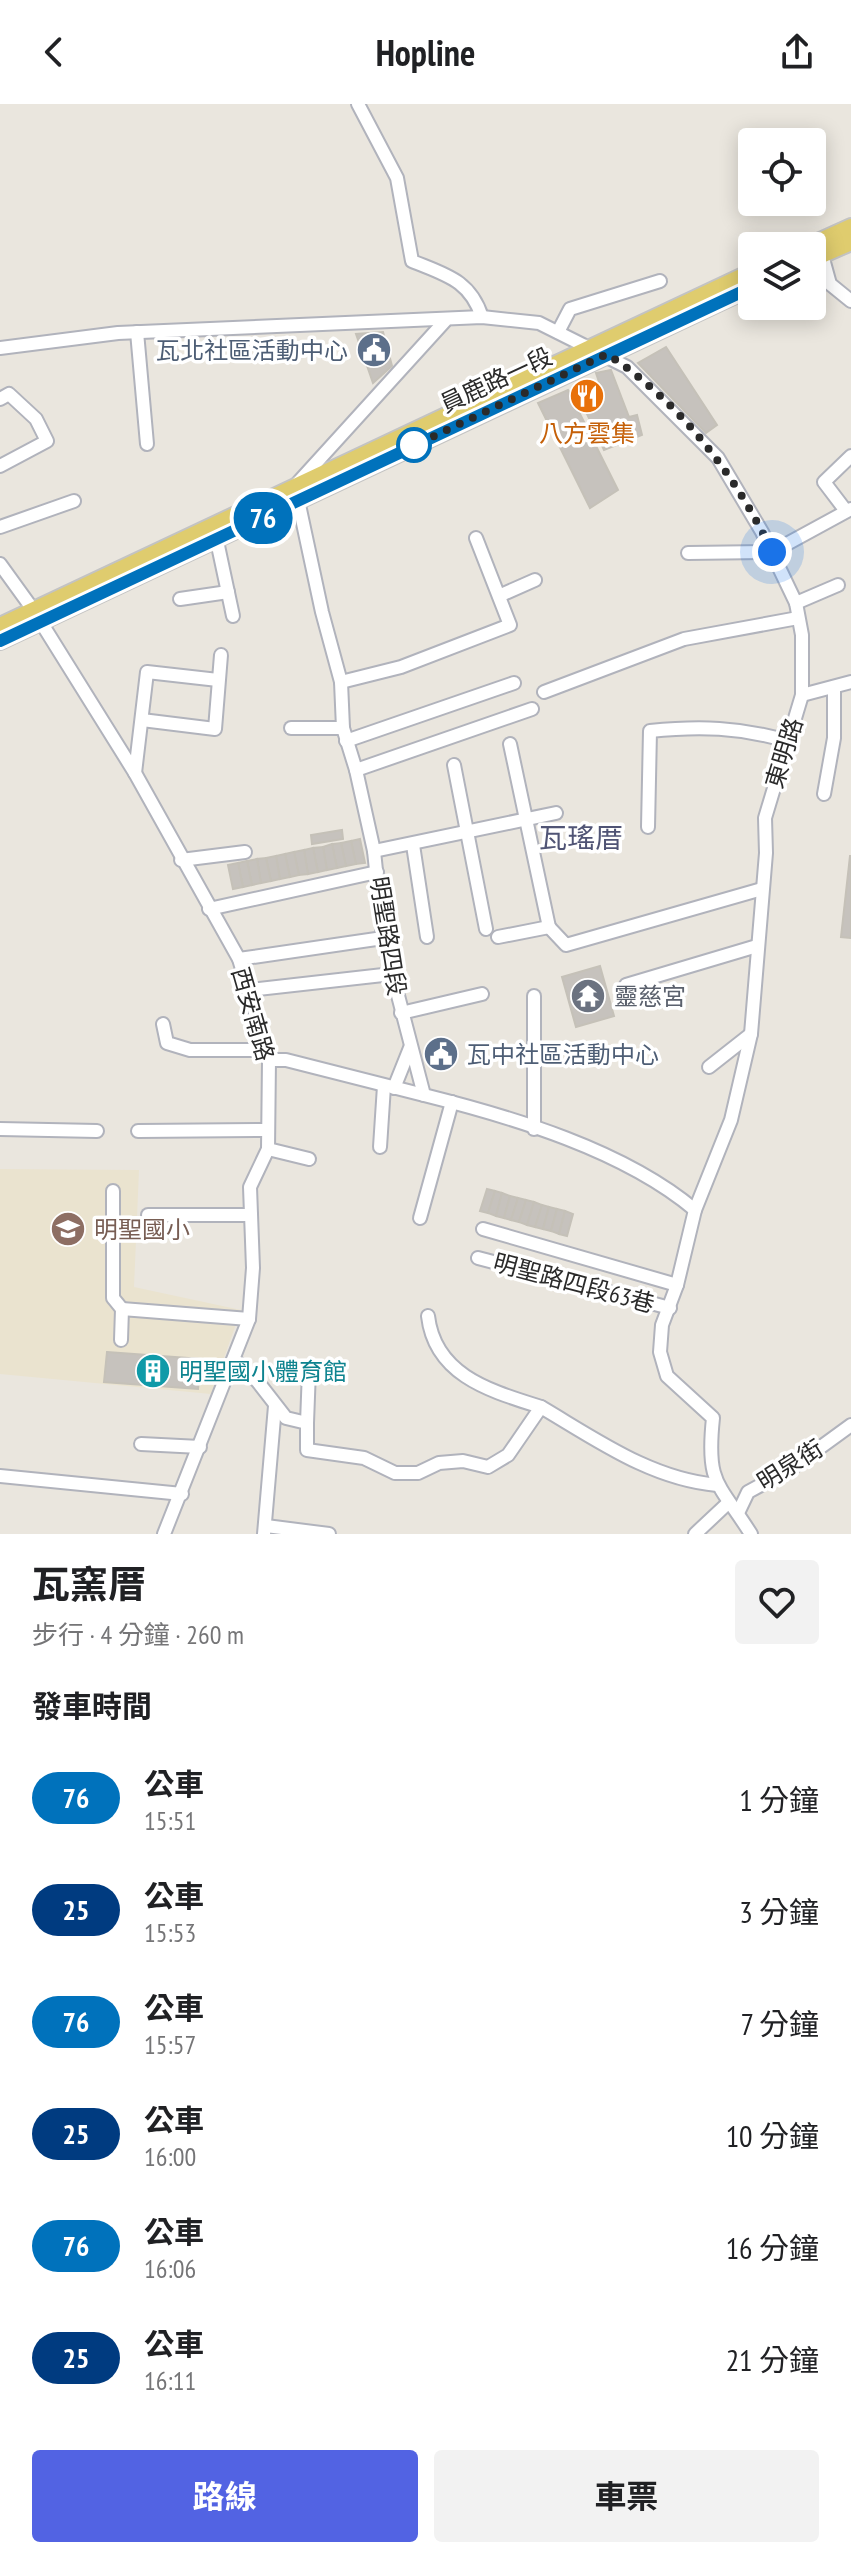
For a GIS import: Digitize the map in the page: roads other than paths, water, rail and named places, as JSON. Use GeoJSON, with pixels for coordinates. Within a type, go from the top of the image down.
{"type":"FeatureCollection","features":[{"type":"Feature","properties":{"kind":"main road"},"geometry":{"type":"LineString","coordinates":[[826,245],[851,227]]}},
{"type":"Feature","properties":{"kind":"main road"},"geometry":{"type":"LineString","coordinates":[[826,249],[851,242]]}},
{"type":"Feature","properties":{"kind":"main road","name":"員鹿路一段"},"geometry":{"type":"LineString","coordinates":[[0,626],[37,617],[217,541],[298,493],[588,347],[738,278]]}},
{"type":"Feature","properties":{"kind":"main road","name":"員鹿路一段"},"geometry":{"type":"LineString","coordinates":[[0,641],[37,617],[298,493],[738,293]]}},
{"type":"Feature","properties":{"kind":"street"},"geometry":{"type":"LineString","coordinates":[[358,104],[397,178],[412,261],[453,278],[475,295],[482,317]]}},
{"type":"Feature","properties":{"kind":"street"},"geometry":{"type":"LineString","coordinates":[[826,276],[830,284],[851,301]]}},
{"type":"Feature","properties":{"kind":"street"},"geometry":{"type":"LineString","coordinates":[[558,332],[570,309],[660,281]]}},
{"type":"Feature","properties":{"kind":"street","name":"東明路"},"geometry":{"type":"LineString","coordinates":[[0,348],[137,332],[482,317],[539,323],[607,354],[627,367],[718,458],[772,552],[796,603],[802,635],[802,695],[765,818],[766,853],[751,1034],[731,1120],[695,1210],[677,1285],[662,1325],[660,1352],[667,1376],[713,1418],[709,1457],[717,1485]]}},
{"type":"Feature","properties":{"kind":"street"},"geometry":{"type":"LineString","coordinates":[[298,493],[445,321]]}},
{"type":"Feature","properties":{"kind":"street"},"geometry":{"type":"LineString","coordinates":[[137,332],[147,444]]}},
{"type":"Feature","properties":{"kind":"street"},"geometry":{"type":"LineString","coordinates":[[0,399],[9,394],[36,419],[47,441],[0,466]]}},
{"type":"Feature","properties":{"kind":"street"},"geometry":{"type":"LineString","coordinates":[[688,553],[772,552],[849,510],[824,482],[851,456]]}},
{"type":"Feature","properties":{"kind":"street","name":"明聖路四段"},"geometry":{"type":"LineString","coordinates":[[298,493],[322,612],[341,682],[344,734],[356,770],[374,851],[383,938],[424,1095]]}},
{"type":"Feature","properties":{"kind":"street"},"geometry":{"type":"LineString","coordinates":[[0,527],[74,501]]}},
{"type":"Feature","properties":{"kind":"street"},"geometry":{"type":"LineString","coordinates":[[341,682],[401,667],[510,625],[501,595],[476,538]]}},
{"type":"Feature","properties":{"kind":"street"},"geometry":{"type":"LineString","coordinates":[[217,541],[233,616]]}},
{"type":"Feature","properties":{"kind":"street","name":"西安南路"},"geometry":{"type":"LineString","coordinates":[[0,564],[135,773],[239,959],[268,1055],[268,1149],[250,1187],[253,1268],[249,1319],[164,1534]]}},
{"type":"Feature","properties":{"kind":"street"},"geometry":{"type":"LineString","coordinates":[[501,595],[535,580]]}},
{"type":"Feature","properties":{"kind":"street"},"geometry":{"type":"LineString","coordinates":[[796,603],[838,585]]}},
{"type":"Feature","properties":{"kind":"street"},"geometry":{"type":"LineString","coordinates":[[180,599],[228,592]]}},
{"type":"Feature","properties":{"kind":"street"},"geometry":{"type":"LineString","coordinates":[[544,692],[684,639],[798,618]]}},
{"type":"Feature","properties":{"kind":"street"},"geometry":{"type":"LineString","coordinates":[[142,720],[215,729],[221,655]]}},
{"type":"Feature","properties":{"kind":"street"},"geometry":{"type":"LineString","coordinates":[[135,773],[147,672],[218,680]]}},
{"type":"Feature","properties":{"kind":"street"},"geometry":{"type":"LineString","coordinates":[[802,695],[851,682]]}},
{"type":"Feature","properties":{"kind":"street"},"geometry":{"type":"LineString","coordinates":[[291,728],[344,734],[514,683]]}},
{"type":"Feature","properties":{"kind":"street"},"geometry":{"type":"LineString","coordinates":[[824,794],[834,738],[834,687]]}},
{"type":"Feature","properties":{"kind":"street"},"geometry":{"type":"LineString","coordinates":[[356,770],[532,709]]}},
{"type":"Feature","properties":{"kind":"street"},"geometry":{"type":"LineString","coordinates":[[648,827],[650,731],[698,726],[746,729],[787,741]]}},
{"type":"Feature","properties":{"kind":"street"},"geometry":{"type":"LineString","coordinates":[[510,744],[549,927],[566,945],[762,889]]}},
{"type":"Feature","properties":{"kind":"street"},"geometry":{"type":"LineString","coordinates":[[454,765],[486,929]]}},
{"type":"Feature","properties":{"kind":"street"},"geometry":{"type":"LineString","coordinates":[[374,851],[556,813]]}},
{"type":"Feature","properties":{"kind":"street"},"geometry":{"type":"LineString","coordinates":[[413,845],[427,937]]}},
{"type":"Feature","properties":{"kind":"street"},"geometry":{"type":"LineString","coordinates":[[181,860],[245,852]]}},
{"type":"Feature","properties":{"kind":"street"},"geometry":{"type":"LineString","coordinates":[[209,909],[377,872]]}},
{"type":"Feature","properties":{"kind":"street"},"geometry":{"type":"LineString","coordinates":[[498,937],[549,927]]}},
{"type":"Feature","properties":{"kind":"street"},"geometry":{"type":"LineString","coordinates":[[239,959],[383,938]]}},
{"type":"Feature","properties":{"kind":"street"},"geometry":{"type":"LineString","coordinates":[[626,985],[757,946]]}},
{"type":"Feature","properties":{"kind":"street"},"geometry":{"type":"LineString","coordinates":[[250,990],[392,974]]}},
{"type":"Feature","properties":{"kind":"street"},"geometry":{"type":"LineString","coordinates":[[401,1013],[482,994]]}},
{"type":"Feature","properties":{"kind":"street"},"geometry":{"type":"LineString","coordinates":[[534,996],[534,1129]]}},
{"type":"Feature","properties":{"kind":"street"},"geometry":{"type":"LineString","coordinates":[[163,1024],[167,1043],[190,1050],[268,1055],[513,1117],[534,1129],[628,1166],[672,1191],[695,1210]]}},
{"type":"Feature","properties":{"kind":"street"},"geometry":{"type":"LineString","coordinates":[[709,1067],[751,1034]]}},
{"type":"Feature","properties":{"kind":"street"},"geometry":{"type":"LineString","coordinates":[[380,1147],[389,1087],[410,1048]]}},
{"type":"Feature","properties":{"kind":"street"},"geometry":{"type":"LineString","coordinates":[[420,1218],[452,1102]]}},
{"type":"Feature","properties":{"kind":"street"},"geometry":{"type":"LineString","coordinates":[[0,1129],[97,1131]]}},
{"type":"Feature","properties":{"kind":"street"},"geometry":{"type":"LineString","coordinates":[[138,1131],[268,1130]]}},
{"type":"Feature","properties":{"kind":"street"},"geometry":{"type":"LineString","coordinates":[[268,1149],[309,1159]]}},
{"type":"Feature","properties":{"kind":"street"},"geometry":{"type":"LineString","coordinates":[[113,1191],[113,1298],[122,1309],[121,1340]]}},
{"type":"Feature","properties":{"kind":"street"},"geometry":{"type":"LineString","coordinates":[[148,1215],[251,1215]]}},
{"type":"Feature","properties":{"kind":"street"},"geometry":{"type":"LineString","coordinates":[[483,1229],[677,1285]]}},
{"type":"Feature","properties":{"kind":"street","name":"明聖路四段63巷"},"geometry":{"type":"LineString","coordinates":[[478,1258],[670,1308]]}},
{"type":"Feature","properties":{"kind":"street"},"geometry":{"type":"LineString","coordinates":[[122,1309],[249,1319]]}},
{"type":"Feature","properties":{"kind":"street"},"geometry":{"type":"LineString","coordinates":[[428,1316],[434,1345],[456,1371],[491,1391],[541,1407],[644,1467],[693,1483],[717,1485],[751,1534]]}},
{"type":"Feature","properties":{"kind":"street"},"geometry":{"type":"LineString","coordinates":[[235,1360],[258,1382],[286,1418],[307,1423]]}},
{"type":"Feature","properties":{"kind":"street"},"geometry":{"type":"LineString","coordinates":[[309,1370],[307,1450],[364,1458],[395,1473],[418,1473],[439,1463],[463,1461],[488,1467],[497,1463],[508,1455],[541,1407]]}},
{"type":"Feature","properties":{"kind":"street"},"geometry":{"type":"LineString","coordinates":[[275,1406],[265,1530],[329,1534]]}},
{"type":"Feature","properties":{"kind":"street","name":"明泉街"},"geometry":{"type":"LineString","coordinates":[[695,1534],[733,1508],[748,1492],[792,1468],[851,1425]]}},
{"type":"Feature","properties":{"kind":"street"},"geometry":{"type":"LineString","coordinates":[[141,1444],[200,1447]]}},
{"type":"Feature","properties":{"kind":"street"},"geometry":{"type":"LineString","coordinates":[[0,1476],[182,1494]]}},
{"type":"Feature","properties":{"kind":"place","name":"瓦北社區活動中心"},"geometry":{"type":"Point","coordinates":[374,350]}},
{"type":"Feature","properties":{"kind":"place","name":"八方雲集"},"geometry":{"type":"Point","coordinates":[587,396]}},
{"type":"Feature","properties":{"kind":"place","name":"靈慈宮"},"geometry":{"type":"Point","coordinates":[588,996]}},
{"type":"Feature","properties":{"kind":"place","name":"瓦中社區活動中心"},"geometry":{"type":"Point","coordinates":[441,1054]}},
{"type":"Feature","properties":{"kind":"place","name":"明聖國小"},"geometry":{"type":"Point","coordinates":[68,1229]}},
{"type":"Feature","properties":{"kind":"place","name":"明聖國小體育館"},"geometry":{"type":"Point","coordinates":[153,1371]}},
{"type":"Feature","properties":{"kind":"district","name":"瓦瑤厝"},"geometry":{"type":"Point","coordinates":[581,837]}}]}
